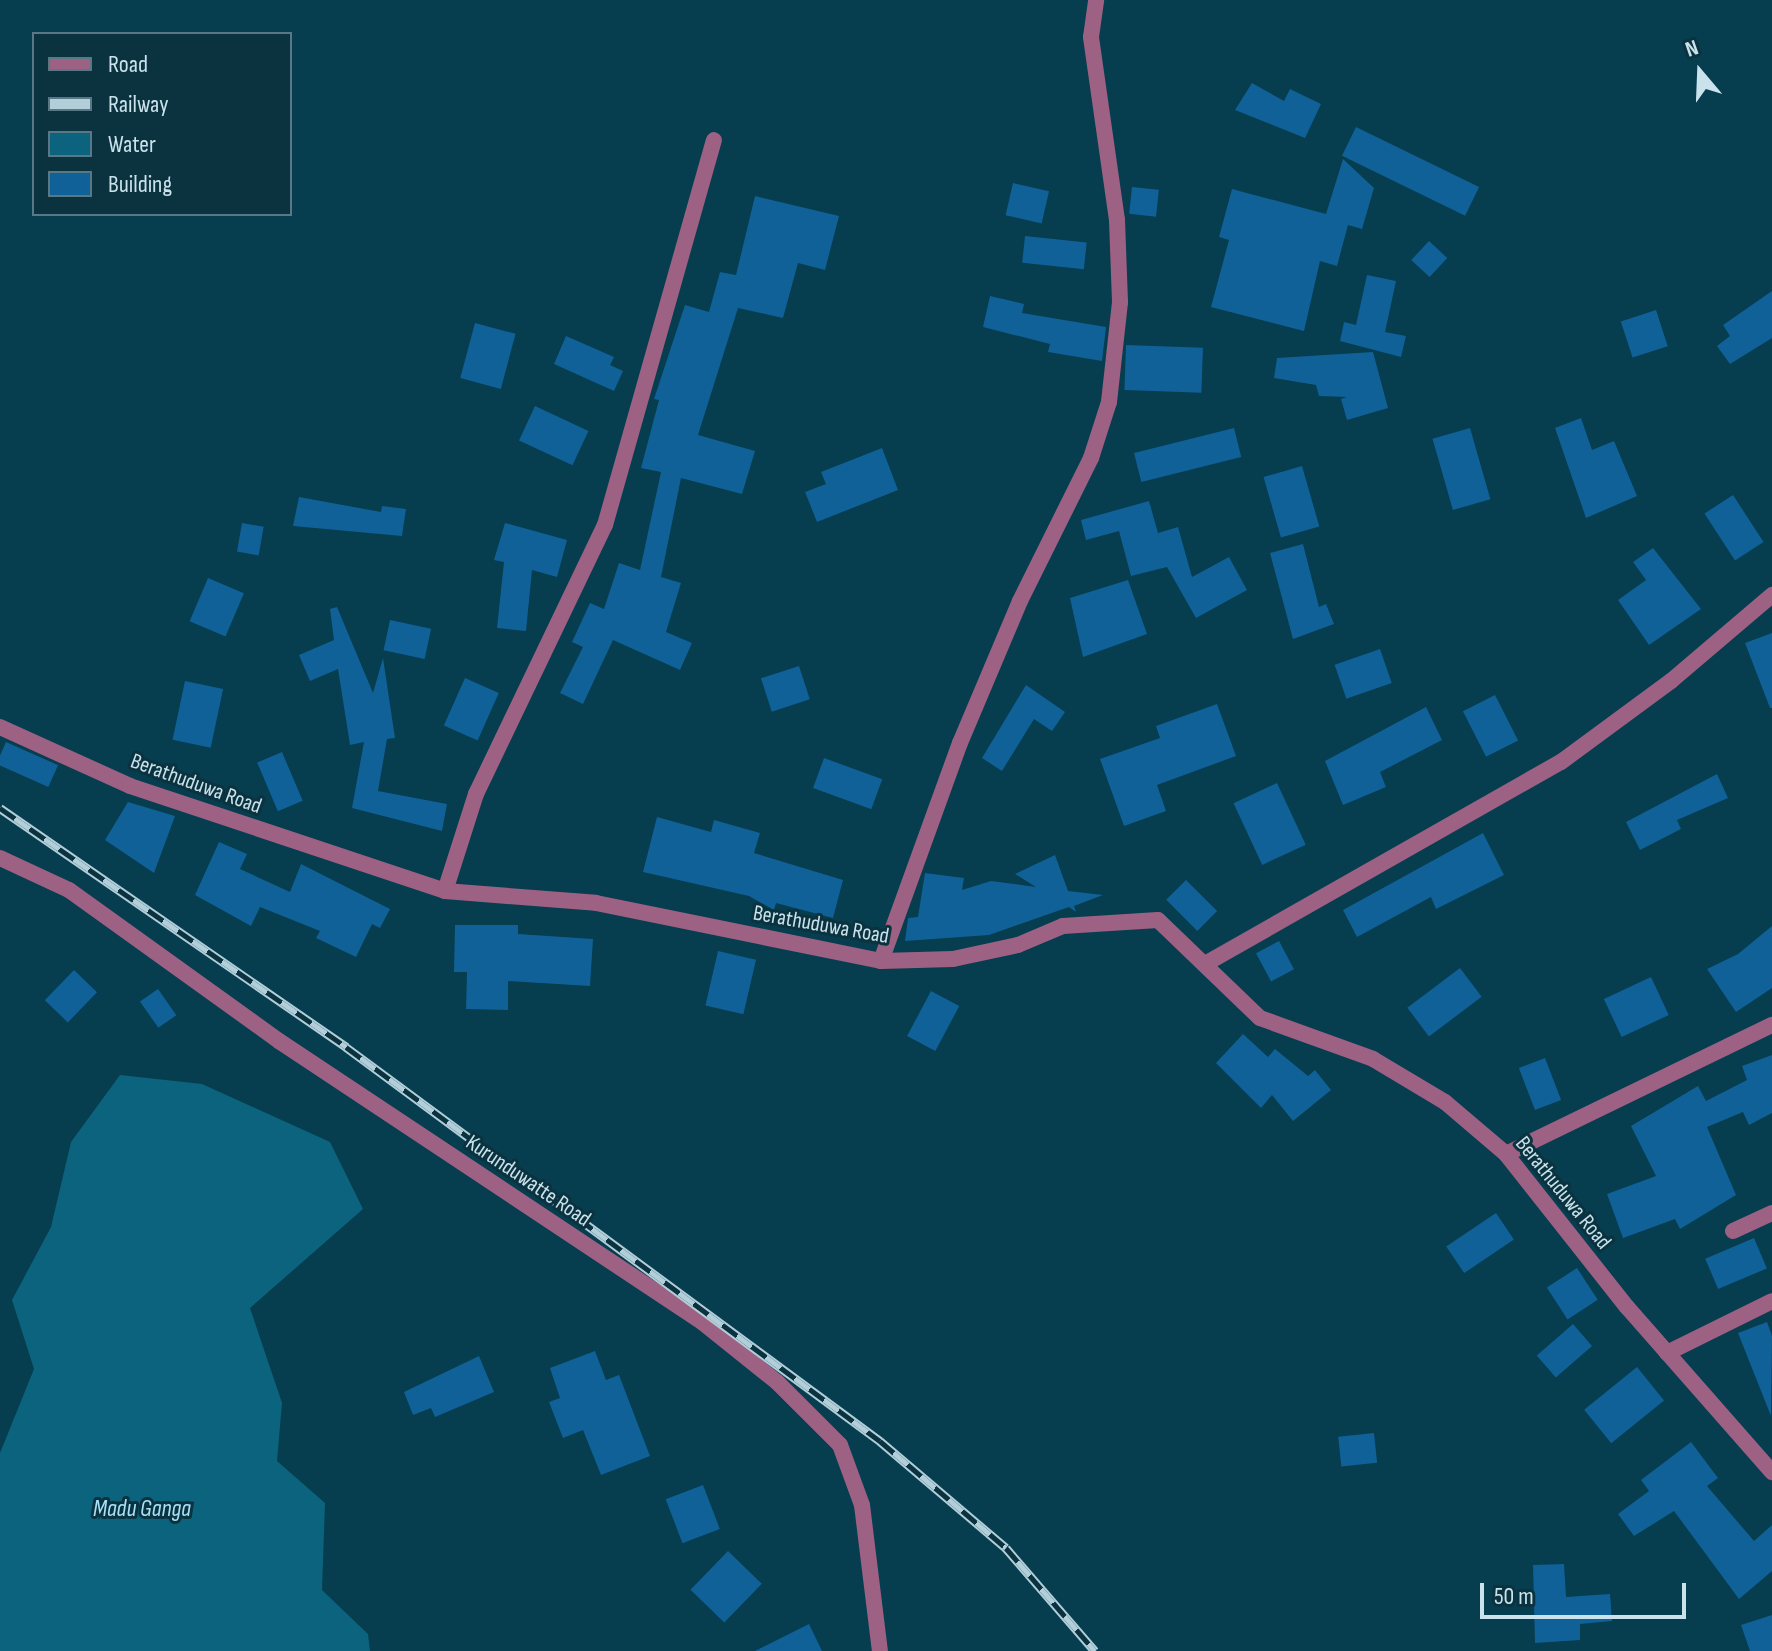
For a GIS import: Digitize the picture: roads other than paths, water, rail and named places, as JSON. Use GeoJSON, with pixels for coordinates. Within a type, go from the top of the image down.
{"type":"FeatureCollection","features":[{"type":"Feature","properties":{"kind":"street"},"geometry":{"type":"LineString","coordinates":[[881,961],[960,743],[1020,601],[1091,458],[1109,402],[1120,288],[1117,220],[1091,37],[1096,0]]}},
{"type":"Feature","properties":{"kind":"street"},"geometry":{"type":"LineString","coordinates":[[445,891],[476,794],[605,525],[714,140]]}},
{"type":"Feature","properties":{"kind":"street"},"geometry":{"type":"LineString","coordinates":[[1205,964],[1561,762],[1671,681],[1772,595]]}},
{"type":"Feature","properties":{"kind":"street","name":"Berathuduwa Road"},"geometry":{"type":"LineString","coordinates":[[0,727],[130,786],[445,891],[596,903],[881,961],[953,959],[1018,945],[1063,926],[1158,920],[1260,1018],[1373,1059],[1445,1102],[1506,1154],[1667,1353],[1772,1472]]}},
{"type":"Feature","properties":{"kind":"street","name":"Kurunduwatte Road"},"geometry":{"type":"LineString","coordinates":[[0,858],[69,890],[279,1041],[702,1322],[777,1382],[840,1445],[862,1505],[880,1651]]}},
{"type":"Feature","properties":{"kind":"street"},"geometry":{"type":"LineString","coordinates":[[1506,1154],[1772,1025]]}},
{"type":"Feature","properties":{"kind":"street"},"geometry":{"type":"LineString","coordinates":[[1733,1231],[1772,1213]]}},
{"type":"Feature","properties":{"kind":"street"},"geometry":{"type":"LineString","coordinates":[[1667,1353],[1772,1301]]}},
{"type":"Feature","properties":{"kind":"water","name":"Madu Ganga"},"geometry":{"type":"Polygon","coordinates":[[[120,1075],[202,1084],[330,1142],[363,1209],[250,1308],[282,1403],[277,1461],[325,1503],[322,1590],[368,1634],[370,1651],[0,1651],[0,1453],[34,1369],[12,1300],[51,1227],[71,1142],[120,1075]]]}},
{"type":"Feature","properties":{"kind":"railway"},"geometry":{"type":"LineString","coordinates":[[0,808],[346,1047],[880,1441],[1006,1548],[1095,1651]]}}]}
